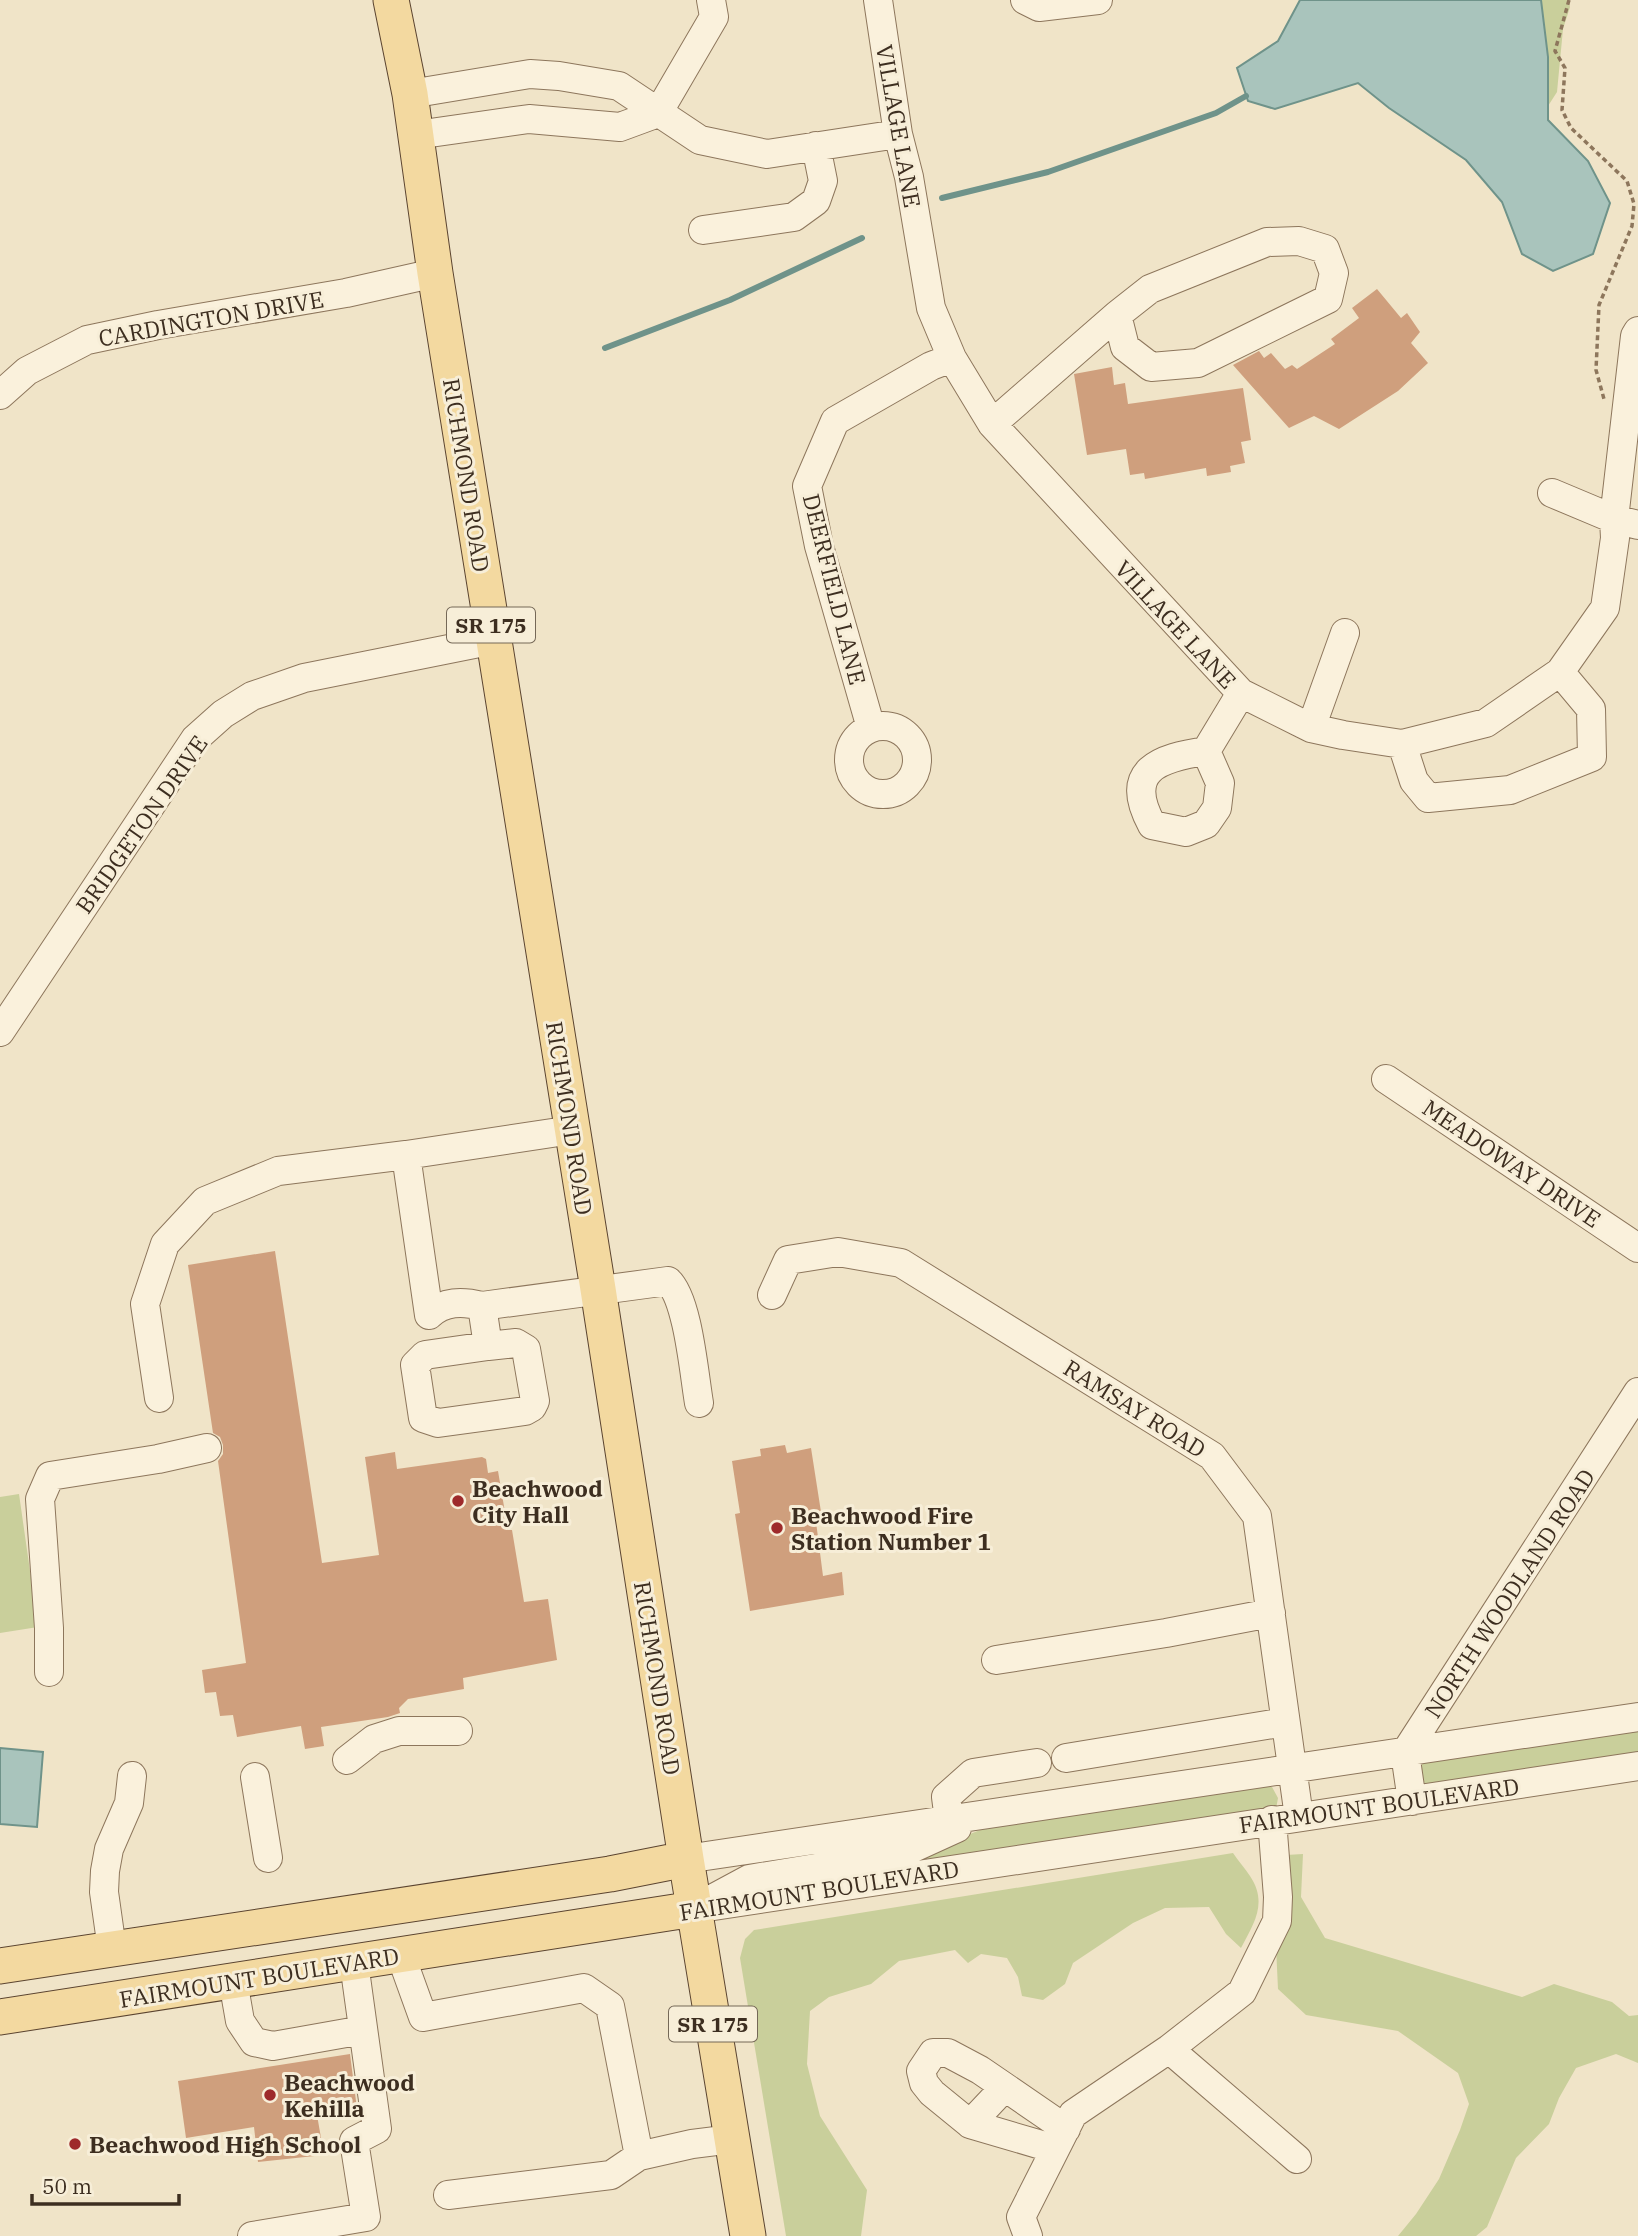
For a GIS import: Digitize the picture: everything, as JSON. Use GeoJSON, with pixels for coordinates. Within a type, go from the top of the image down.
{"type":"FeatureCollection","features":[{"type":"Feature","properties":{"kind":"main road","name":"RICHMOND ROAD"},"geometry":{"type":"LineString","coordinates":[[391,0],[410,94],[435,273],[748,2236]]}},
{"type":"Feature","properties":{"kind":"main road","name":"FAIRMOUNT BOULEVARD"},"geometry":{"type":"LineString","coordinates":[[0,1966],[610,1874],[686,1859]]}},
{"type":"Feature","properties":{"kind":"main road"},"geometry":{"type":"LineString","coordinates":[[401,1956],[475,1922],[621,1898],[686,1859]]}},
{"type":"Feature","properties":{"kind":"main road","name":"FAIRMOUNT BOULEVARD"},"geometry":{"type":"LineString","coordinates":[[0,2017],[694,1909]]}},
{"type":"Feature","properties":{"kind":"main road"},"geometry":{"type":"LineString","coordinates":[[83,2004],[119,1977],[268,1952],[374,1910]]}},
{"type":"Feature","properties":{"kind":"main road"},"geometry":{"type":"LineString","coordinates":[[0,1990],[30,1984],[112,1950]]}},
{"type":"Feature","properties":{"kind":"street"},"geometry":{"type":"LineString","coordinates":[[416,135],[529,119],[620,127],[657,113],[714,17],[711,0]]}},
{"type":"Feature","properties":{"kind":"street","name":"VILLAGE LANE"},"geometry":{"type":"LineString","coordinates":[[878,0],[898,134],[909,177],[931,308],[952,358],[992,424],[1241,693],[1311,728],[1343,736],[1402,744],[1486,723],[1560,672],[1605,608],[1615,538],[1626,522],[1635,336],[1638,331]]}},
{"type":"Feature","properties":{"kind":"street"},"geometry":{"type":"LineString","coordinates":[[1025,0],[1039,7],[1098,0]]}},
{"type":"Feature","properties":{"kind":"street"},"geometry":{"type":"LineString","coordinates":[[410,94],[530,74],[559,76],[619,86],[700,140],[766,153],[898,134]]}},
{"type":"Feature","properties":{"kind":"street"},"geometry":{"type":"LineString","coordinates":[[703,230],[794,217],[816,201],[823,181],[816,146]]}},
{"type":"Feature","properties":{"kind":"street"},"geometry":{"type":"LineString","coordinates":[[992,424],[1117,315],[1150,289],[1267,242],[1299,241],[1325,249],[1334,273],[1328,299],[1198,363],[1151,367],[1125,348],[1117,315]]}},
{"type":"Feature","properties":{"kind":"street","name":"CARDINGTON DRIVE"},"geometry":{"type":"LineString","coordinates":[[0,395],[27,371],[87,340],[346,293],[435,273]]}},
{"type":"Feature","properties":{"kind":"street","name":"DEERFIELD LANE"},"geometry":{"type":"LineString","coordinates":[[871,728],[819,546],[807,486],[835,421],[931,366],[952,358]]}},
{"type":"Feature","properties":{"kind":"street"},"geometry":{"type":"LineString","coordinates":[[1552,493],[1626,522]]}},
{"type":"Feature","properties":{"kind":"street"},"geometry":{"type":"LineString","coordinates":[[1311,728],[1345,633]]}},
{"type":"Feature","properties":{"kind":"street","name":"BRIDGETON DRIVE"},"geometry":{"type":"LineString","coordinates":[[0,1032],[195,739],[223,714],[252,696],[304,678],[494,640]]}},
{"type":"Feature","properties":{"kind":"street"},"geometry":{"type":"LineString","coordinates":[[1402,744],[1414,781],[1427,798],[1510,789],[1592,757],[1591,709],[1560,672]]}},
{"type":"Feature","properties":{"kind":"street"},"geometry":{"type":"LineString","coordinates":[[1206,751],[1241,693]]}},
{"type":"Feature","properties":{"kind":"street","name":"MEADOWAY DRIVE"},"geometry":{"type":"LineString","coordinates":[[1386,1079],[1638,1248]]}},
{"type":"Feature","properties":{"kind":"street"},"geometry":{"type":"LineString","coordinates":[[159,1398],[145,1304],[165,1244],[205,1201],[278,1171],[572,1130]]}},
{"type":"Feature","properties":{"kind":"street"},"geometry":{"type":"LineString","coordinates":[[406,1155],[429,1315],[439,1306],[466,1302],[482,1306],[668,1281],[674,1287],[681,1303],[699,1403]]}},
{"type":"Feature","properties":{"kind":"street","name":"RAMSAY ROAD"},"geometry":{"type":"LineString","coordinates":[[772,1295],[788,1260],[838,1252],[901,1263],[1212,1456],[1257,1516],[1292,1769],[1277,1921],[1242,1992],[1169,2049],[1073,2114],[1021,2217],[1028,2236]]}},
{"type":"Feature","properties":{"kind":"street"},"geometry":{"type":"LineString","coordinates":[[482,1306],[488,1346]]}},
{"type":"Feature","properties":{"kind":"street","name":"NORTH WOODLAND ROAD"},"geometry":{"type":"LineString","coordinates":[[1405,1753],[1638,1392]]}},
{"type":"Feature","properties":{"kind":"street"},"geometry":{"type":"LineString","coordinates":[[49,1672],[50,1628],[40,1499],[50,1476],[158,1459],[207,1448]]}},
{"type":"Feature","properties":{"kind":"street"},"geometry":{"type":"LineString","coordinates":[[996,1660],[1271,1613]]}},
{"type":"Feature","properties":{"kind":"street","name":"FAIRMOUNT BOULEVARD"},"geometry":{"type":"LineString","coordinates":[[686,1859],[1638,1717]]}},
{"type":"Feature","properties":{"kind":"street"},"geometry":{"type":"LineString","coordinates":[[1066,1758],[1285,1722]]}},
{"type":"Feature","properties":{"kind":"street"},"geometry":{"type":"LineString","coordinates":[[347,1759],[374,1739],[398,1731],[458,1731]]}},
{"type":"Feature","properties":{"kind":"street"},"geometry":{"type":"LineString","coordinates":[[1405,1753],[1412,1801]]}},
{"type":"Feature","properties":{"kind":"street"},"geometry":{"type":"LineString","coordinates":[[949,1820],[946,1797],[973,1773],[1037,1763]]}},
{"type":"Feature","properties":{"kind":"street","name":"FAIRMOUNT BOULEVARD"},"geometry":{"type":"LineString","coordinates":[[694,1909],[1638,1766]]}},
{"type":"Feature","properties":{"kind":"street"},"geometry":{"type":"LineString","coordinates":[[112,1950],[104,1892],[105,1871],[109,1849],[129,1803],[132,1776]]}},
{"type":"Feature","properties":{"kind":"street"},"geometry":{"type":"LineString","coordinates":[[255,1777],[268,1858]]}},
{"type":"Feature","properties":{"kind":"street"},"geometry":{"type":"LineString","coordinates":[[694,1909],[749,1879],[900,1854],[985,1815]]}},
{"type":"Feature","properties":{"kind":"street"},"geometry":{"type":"LineString","coordinates":[[401,1956],[423,2017],[584,1988],[610,2006],[639,2157]]}},
{"type":"Feature","properties":{"kind":"street"},"geometry":{"type":"LineString","coordinates":[[252,2236],[366,2217],[354,2141],[377,2129],[354,1963]]}},
{"type":"Feature","properties":{"kind":"street"},"geometry":{"type":"LineString","coordinates":[[233,1981],[240,2021],[254,2042],[273,2046],[363,2029]]}},
{"type":"Feature","properties":{"kind":"street"},"geometry":{"type":"LineString","coordinates":[[1169,2049],[1297,2159]]}},
{"type":"Feature","properties":{"kind":"street"},"geometry":{"type":"LineString","coordinates":[[933,2053],[948,2053],[1004,2088],[1060,2139],[959,2115],[924,2084],[921,2071],[933,2053]]}},
{"type":"Feature","properties":{"kind":"street"},"geometry":{"type":"LineString","coordinates":[[959,2115],[972,2066]]}},
{"type":"Feature","properties":{"kind":"street"},"geometry":{"type":"LineString","coordinates":[[959,2115],[1004,2088]]}},
{"type":"Feature","properties":{"kind":"street"},"geometry":{"type":"LineString","coordinates":[[448,2195],[611,2175],[639,2157],[692,2144],[732,2139]]}},
{"type":"Feature","properties":{"kind":"path"},"geometry":{"type":"LineString","coordinates":[[1569,0],[1555,51],[1565,68],[1562,110],[1571,128],[1627,181],[1634,204],[1632,226],[1599,305],[1596,370],[1603,397],[1609,407]]}},
{"type":"Feature","properties":{"kind":"green space"},"geometry":{"type":"Polygon","coordinates":[[[1541,0],[1568,0],[1570,7],[1563,29],[1557,92],[1548,106],[1548,57],[1541,0]]]}},
{"type":"Feature","properties":{"kind":"green space"},"geometry":{"type":"Polygon","coordinates":[[[19,1494],[38,1627],[0,1633],[0,1497],[19,1494]]]}},
{"type":"Feature","properties":{"kind":"green space"},"geometry":{"type":"Polygon","coordinates":[[[1638,1726],[1638,1757],[1426,1785],[1420,1776],[1421,1765],[1431,1758],[1638,1726]]]}},
{"type":"Feature","properties":{"kind":"green space"},"geometry":{"type":"Polygon","coordinates":[[[1261,1784],[1272,1787],[1278,1798],[1276,1809],[749,1886],[903,1861],[990,1826],[1261,1784]]]}},
{"type":"Feature","properties":{"kind":"green space"},"geometry":{"type":"Polygon","coordinates":[[[1233,1853],[1250,1876],[1258,1895],[1257,1913],[1241,1948],[1226,1934],[1209,1907],[1165,1908],[1133,1923],[1073,1963],[1065,1984],[1043,2000],[1022,1996],[1018,1977],[1007,1958],[981,1954],[968,1963],[955,1950],[899,1961],[871,1984],[829,1997],[810,2011],[807,2064],[820,2116],[867,2190],[861,2236],[786,2236],[740,1958],[745,1939],[754,1930],[1233,1853]]]}},
{"type":"Feature","properties":{"kind":"green space"},"geometry":{"type":"Polygon","coordinates":[[[1303,1854],[1301,1897],[1325,1938],[1522,1997],[1554,1984],[1612,2002],[1629,2016],[1638,2015],[1638,2063],[1616,2054],[1576,2068],[1559,2098],[1549,2124],[1516,2158],[1487,2227],[1476,2236],[1398,2236],[1439,2179],[1460,2130],[1469,2104],[1458,2073],[1398,2031],[1306,2015],[1278,1989],[1275,1925],[1286,1855],[1303,1854]]]}},
{"type":"Feature","properties":{"kind":"water"},"geometry":{"type":"Polygon","coordinates":[[[1300,0],[1541,0],[1548,57],[1548,120],[1588,161],[1610,203],[1593,254],[1553,271],[1522,254],[1502,202],[1466,160],[1389,108],[1358,83],[1275,109],[1248,101],[1237,68],[1278,41],[1300,0]]]}},
{"type":"Feature","properties":{"kind":"water"},"geometry":{"type":"Polygon","coordinates":[[[0,1748],[43,1752],[37,1827],[0,1824],[0,1748]]]}},
{"type":"Feature","properties":{"kind":"building"},"geometry":{"type":"Polygon","coordinates":[[[1377,289],[1401,318],[1407,313],[1420,332],[1411,343],[1428,363],[1398,391],[1339,429],[1314,416],[1289,428],[1233,365],[1259,351],[1264,358],[1271,353],[1285,369],[1292,365],[1297,369],[1335,344],[1331,339],[1359,318],[1352,308],[1377,289]]]}},
{"type":"Feature","properties":{"kind":"building"},"geometry":{"type":"Polygon","coordinates":[[[1112,367],[1114,385],[1125,383],[1128,404],[1243,388],[1251,440],[1241,442],[1245,463],[1230,466],[1231,472],[1207,476],[1206,468],[1145,479],[1144,473],[1130,475],[1126,449],[1087,455],[1074,374],[1112,367]]]}},
{"type":"Feature","properties":{"kind":"building","name":"Beachwood City Hall"},"geometry":{"type":"Polygon","coordinates":[[[275,1251],[322,1563],[379,1555],[365,1457],[395,1452],[397,1469],[482,1457],[486,1459],[488,1473],[498,1471],[508,1530],[512,1530],[524,1602],[548,1599],[557,1660],[463,1678],[464,1689],[408,1699],[399,1708],[400,1713],[388,1717],[321,1727],[324,1746],[305,1749],[301,1726],[237,1737],[233,1715],[220,1716],[216,1692],[205,1693],[202,1670],[246,1663],[218,1461],[223,1454],[223,1445],[220,1437],[213,1433],[188,1265],[275,1251]]]}},
{"type":"Feature","properties":{"kind":"building","name":"Beachwood Fire Station Number 1"},"geometry":{"type":"Polygon","coordinates":[[[785,1445],[787,1453],[811,1448],[821,1512],[815,1514],[823,1576],[842,1572],[844,1595],[750,1611],[735,1514],[740,1513],[732,1461],[761,1456],[760,1449],[785,1445]]]}},
{"type":"Feature","properties":{"kind":"building","name":"Beachwood Kehilla"},"geometry":{"type":"Polygon","coordinates":[[[350,2054],[357,2109],[317,2115],[324,2155],[258,2162],[254,2127],[186,2138],[178,2081],[350,2054]]]}},
{"type":"Feature","properties":{"kind":"waterway"},"geometry":{"type":"LineString","coordinates":[[942,198],[1048,172],[1216,113],[1246,96]]}},
{"type":"Feature","properties":{"kind":"waterway"},"geometry":{"type":"LineString","coordinates":[[605,348],[730,300],[862,238]]}},
{"type":"Feature","properties":{"kind":"place","name":"Beachwood City Hall"},"geometry":{"type":"Point","coordinates":[458,1501]}},
{"type":"Feature","properties":{"kind":"place","name":"Beachwood Fire Station Number 1"},"geometry":{"type":"Point","coordinates":[777,1528]}},
{"type":"Feature","properties":{"kind":"place","name":"Beachwood Kehilla"},"geometry":{"type":"Point","coordinates":[270,2095]}},
{"type":"Feature","properties":{"kind":"place","name":"Beachwood High School"},"geometry":{"type":"Point","coordinates":[75,2144]}}]}
